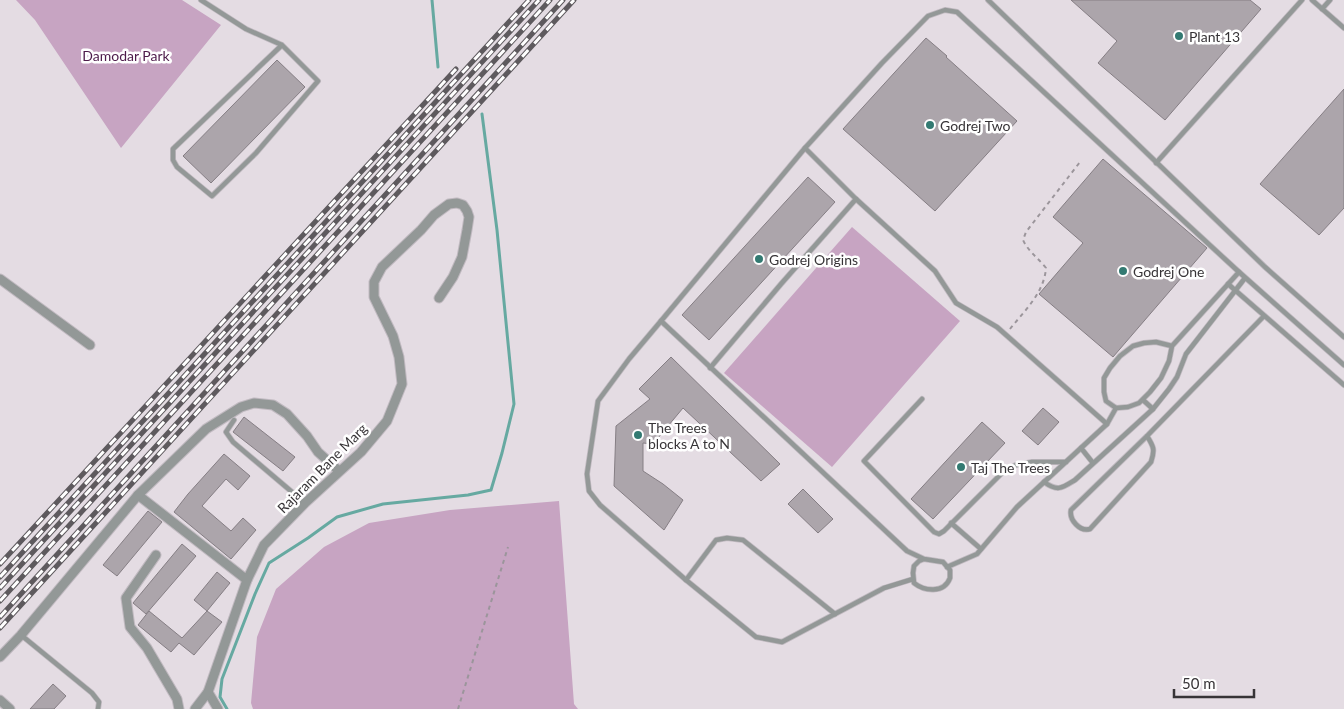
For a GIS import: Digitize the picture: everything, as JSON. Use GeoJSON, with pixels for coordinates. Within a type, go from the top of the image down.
{"type":"FeatureCollection","features":[{"type":"Feature","properties":{"kind":"street","name":"Rajaram Bane Marg"},"geometry":{"type":"LineString","coordinates":[[195,709],[208,692],[246,580],[264,545],[305,502],[361,452],[388,421],[402,384],[399,357],[392,336],[374,297],[374,282],[382,268],[434,215],[449,204],[463,204],[468,210],[469,217],[462,256],[453,277],[439,298]]}},
{"type":"Feature","properties":{"kind":"street"},"geometry":{"type":"LineString","coordinates":[[0,279],[90,344]]}},
{"type":"Feature","properties":{"kind":"street"},"geometry":{"type":"LineString","coordinates":[[0,657],[21,635],[138,495],[206,429],[241,407],[254,403],[272,405],[287,414],[307,436],[318,452],[339,471]]}},
{"type":"Feature","properties":{"kind":"street"},"geometry":{"type":"LineString","coordinates":[[138,495],[246,580]]}},
{"type":"Feature","properties":{"kind":"street"},"geometry":{"type":"LineString","coordinates":[[156,555],[126,598],[130,627],[147,648],[177,699],[179,709]]}},
{"type":"Feature","properties":{"kind":"street"},"geometry":{"type":"LineString","coordinates":[[208,692],[218,709]]}},
{"type":"Feature","properties":{"kind":"street"},"geometry":{"type":"LineString","coordinates":[[0,700],[10,709]]}},
{"type":"Feature","properties":{"kind":"lane"},"geometry":{"type":"LineString","coordinates":[[201,0],[246,29],[282,45],[318,81],[256,153],[212,196],[177,167],[173,160],[173,149],[282,45]]}},
{"type":"Feature","properties":{"kind":"lane"},"geometry":{"type":"LineString","coordinates":[[988,0],[1156,163],[1266,267],[1344,337]]}},
{"type":"Feature","properties":{"kind":"lane"},"geometry":{"type":"LineString","coordinates":[[1156,163],[1302,0]]}},
{"type":"Feature","properties":{"kind":"lane"},"geometry":{"type":"LineString","coordinates":[[1312,0],[1344,28]]}},
{"type":"Feature","properties":{"kind":"lane"},"geometry":{"type":"LineString","coordinates":[[1322,9],[1330,0]]}},
{"type":"Feature","properties":{"kind":"lane"},"geometry":{"type":"LineString","coordinates":[[913,578],[884,588],[782,642],[756,636],[686,580],[600,505],[589,491],[587,474],[598,401],[629,359],[805,148],[882,63],[928,16],[945,10],[957,12],[1238,272],[1344,365]]}},
{"type":"Feature","properties":{"kind":"lane"},"geometry":{"type":"LineString","coordinates":[[805,148],[856,199],[935,271],[956,303],[997,327],[1107,424]]}},
{"type":"Feature","properties":{"kind":"lane"},"geometry":{"type":"LineString","coordinates":[[710,368],[856,199]]}},
{"type":"Feature","properties":{"kind":"lane"},"geometry":{"type":"LineString","coordinates":[[1172,346],[1156,342],[1144,343],[1133,346],[1120,356],[1104,378],[1106,401],[1116,408],[1128,407],[1143,400],[1161,378],[1170,361],[1172,346],[1238,272]]}},
{"type":"Feature","properties":{"kind":"lane"},"geometry":{"type":"LineString","coordinates":[[1044,482],[1053,488],[1062,488],[1075,480],[1153,409],[1177,377],[1186,354],[1245,278]]}},
{"type":"Feature","properties":{"kind":"lane"},"geometry":{"type":"LineString","coordinates":[[1228,284],[1344,385]]}},
{"type":"Feature","properties":{"kind":"lane"},"geometry":{"type":"LineString","coordinates":[[1147,436],[1154,452],[1151,462],[1090,529],[1082,529],[1071,519],[1071,510],[1147,436],[1264,316]]}},
{"type":"Feature","properties":{"kind":"lane"},"geometry":{"type":"LineString","coordinates":[[660,321],[907,552],[924,559],[943,562],[950,570],[950,579],[944,586],[936,590],[927,590],[914,583],[914,566],[924,559]]}},
{"type":"Feature","properties":{"kind":"lane"},"geometry":{"type":"LineString","coordinates":[[922,399],[864,461],[934,532],[939,534],[944,531],[1004,472],[1016,465],[1032,462],[1066,462]]}},
{"type":"Feature","properties":{"kind":"lane"},"geometry":{"type":"LineString","coordinates":[[1143,400],[1153,409]]}},
{"type":"Feature","properties":{"kind":"lane"},"geometry":{"type":"LineString","coordinates":[[947,567],[977,554],[1017,507],[1107,424],[1116,408]]}},
{"type":"Feature","properties":{"kind":"lane"},"geometry":{"type":"LineString","coordinates":[[234,420],[226,432],[233,442],[305,502]]}},
{"type":"Feature","properties":{"kind":"lane"},"geometry":{"type":"LineString","coordinates":[[1081,448],[1093,464]]}},
{"type":"Feature","properties":{"kind":"lane"},"geometry":{"type":"LineString","coordinates":[[951,523],[981,549]]}},
{"type":"Feature","properties":{"kind":"lane"},"geometry":{"type":"LineString","coordinates":[[686,580],[716,540],[727,538],[742,540],[835,614]]}},
{"type":"Feature","properties":{"kind":"lane"},"geometry":{"type":"LineString","coordinates":[[21,635],[92,693],[99,702],[98,709]]}},
{"type":"Feature","properties":{"kind":"path"},"geometry":{"type":"LineString","coordinates":[[1005,334],[1036,296],[1045,278],[1046,268],[1026,248],[1023,240],[1026,232],[1080,162]]}},
{"type":"Feature","properties":{"kind":"path"},"geometry":{"type":"LineString","coordinates":[[458,709],[508,546]]}},
{"type":"Feature","properties":{"kind":"green space","name":"Damodar Park"},"geometry":{"type":"Polygon","coordinates":[[[16,0],[182,0],[221,25],[121,148],[35,20],[16,0]]]}},
{"type":"Feature","properties":{"kind":"green space"},"geometry":{"type":"Polygon","coordinates":[[[852,227],[960,321],[832,467],[724,373],[852,227]]]}},
{"type":"Feature","properties":{"kind":"green space"},"geometry":{"type":"Polygon","coordinates":[[[559,501],[574,704],[578,709],[253,709],[251,703],[257,637],[276,589],[324,547],[369,523],[450,510],[559,501]]]}},
{"type":"Feature","properties":{"kind":"building","name":"Plant 13"},"geometry":{"type":"Polygon","coordinates":[[[1071,0],[1250,0],[1261,9],[1165,120],[1098,63],[1117,41],[1071,0]]]}},
{"type":"Feature","properties":{"kind":"building","name":"Godrej Two"},"geometry":{"type":"Polygon","coordinates":[[[926,38],[1017,121],[935,211],[843,129],[926,38]]]}},
{"type":"Feature","properties":{"kind":"building"},"geometry":{"type":"Polygon","coordinates":[[[277,60],[305,87],[211,183],[183,156],[277,60]]]}},
{"type":"Feature","properties":{"kind":"building"},"geometry":{"type":"Polygon","coordinates":[[[1344,89],[1344,208],[1319,235],[1260,184],[1344,89]]]}},
{"type":"Feature","properties":{"kind":"building","name":"Godrej One"},"geometry":{"type":"Polygon","coordinates":[[[1103,159],[1207,248],[1113,357],[1039,294],[1083,243],[1053,217],[1103,159]]]}},
{"type":"Feature","properties":{"kind":"building","name":"Godrej Origins"},"geometry":{"type":"Polygon","coordinates":[[[808,177],[835,202],[709,340],[682,315],[808,177]]]}},
{"type":"Feature","properties":{"kind":"building","name":"The Trees blocks A to N"},"geometry":{"type":"Polygon","coordinates":[[[671,357],[780,464],[761,481],[683,408],[653,444],[643,443],[643,471],[683,500],[664,530],[614,486],[616,426],[650,399],[639,389],[671,357]]]}},
{"type":"Feature","properties":{"kind":"building"},"geometry":{"type":"Polygon","coordinates":[[[1043,408],[1059,422],[1038,445],[1022,431],[1043,408]]]}},
{"type":"Feature","properties":{"kind":"building"},"geometry":{"type":"Polygon","coordinates":[[[244,417],[295,457],[283,471],[233,432],[244,417]]]}},
{"type":"Feature","properties":{"kind":"building","name":"Taj The Trees"},"geometry":{"type":"Polygon","coordinates":[[[982,422],[1005,443],[933,519],[911,499],[982,422]]]}},
{"type":"Feature","properties":{"kind":"building"},"geometry":{"type":"Polygon","coordinates":[[[224,454],[250,476],[238,490],[226,479],[202,506],[231,531],[243,518],[256,530],[231,559],[174,512],[224,454]]]}},
{"type":"Feature","properties":{"kind":"building"},"geometry":{"type":"Polygon","coordinates":[[[803,489],[833,519],[818,533],[788,504],[803,489]]]}},
{"type":"Feature","properties":{"kind":"building"},"geometry":{"type":"Polygon","coordinates":[[[148,511],[162,522],[117,576],[103,565],[148,511]]]}},
{"type":"Feature","properties":{"kind":"building"},"geometry":{"type":"Polygon","coordinates":[[[182,544],[196,556],[146,614],[133,603],[182,544]]]}},
{"type":"Feature","properties":{"kind":"building"},"geometry":{"type":"Polygon","coordinates":[[[217,572],[230,583],[207,611],[194,600],[217,572]]]}},
{"type":"Feature","properties":{"kind":"building"},"geometry":{"type":"Polygon","coordinates":[[[149,611],[182,638],[207,611],[222,622],[194,655],[179,643],[171,652],[138,625],[149,611]]]}},
{"type":"Feature","properties":{"kind":"building"},"geometry":{"type":"Polygon","coordinates":[[[53,684],[66,696],[54,709],[30,709],[53,684]]]}},
{"type":"Feature","properties":{"kind":"waterway"},"geometry":{"type":"LineString","coordinates":[[432,0],[438,67]]}},
{"type":"Feature","properties":{"kind":"waterway"},"geometry":{"type":"LineString","coordinates":[[227,709],[220,697],[222,679],[269,563],[337,517],[383,504],[468,495],[491,490],[514,404],[497,230],[482,114]]}},
{"type":"Feature","properties":{"kind":"railway"},"geometry":{"type":"LineString","coordinates":[[0,577],[529,0]]}},
{"type":"Feature","properties":{"kind":"railway"},"geometry":{"type":"LineString","coordinates":[[0,588],[539,0]]}},
{"type":"Feature","properties":{"kind":"railway"},"geometry":{"type":"LineString","coordinates":[[0,601],[550,0]]}},
{"type":"Feature","properties":{"kind":"railway"},"geometry":{"type":"LineString","coordinates":[[0,617],[563,0]]}},
{"type":"Feature","properties":{"kind":"railway"},"geometry":{"type":"LineString","coordinates":[[0,628],[574,0]]}},
{"type":"Feature","properties":{"kind":"railway"},"geometry":{"type":"LineString","coordinates":[[0,564],[456,69]]}},
{"type":"Feature","properties":{"kind":"place","name":"Plant 13"},"geometry":{"type":"Point","coordinates":[1179,36]}},
{"type":"Feature","properties":{"kind":"place","name":"Godrej Two"},"geometry":{"type":"Point","coordinates":[930,125]}},
{"type":"Feature","properties":{"kind":"place","name":"Godrej Origins"},"geometry":{"type":"Point","coordinates":[759,259]}},
{"type":"Feature","properties":{"kind":"place","name":"Godrej One"},"geometry":{"type":"Point","coordinates":[1123,271]}},
{"type":"Feature","properties":{"kind":"place","name":"The Trees blocks A to N"},"geometry":{"type":"Point","coordinates":[638,435]}},
{"type":"Feature","properties":{"kind":"place","name":"Taj The Trees"},"geometry":{"type":"Point","coordinates":[961,467]}}]}
